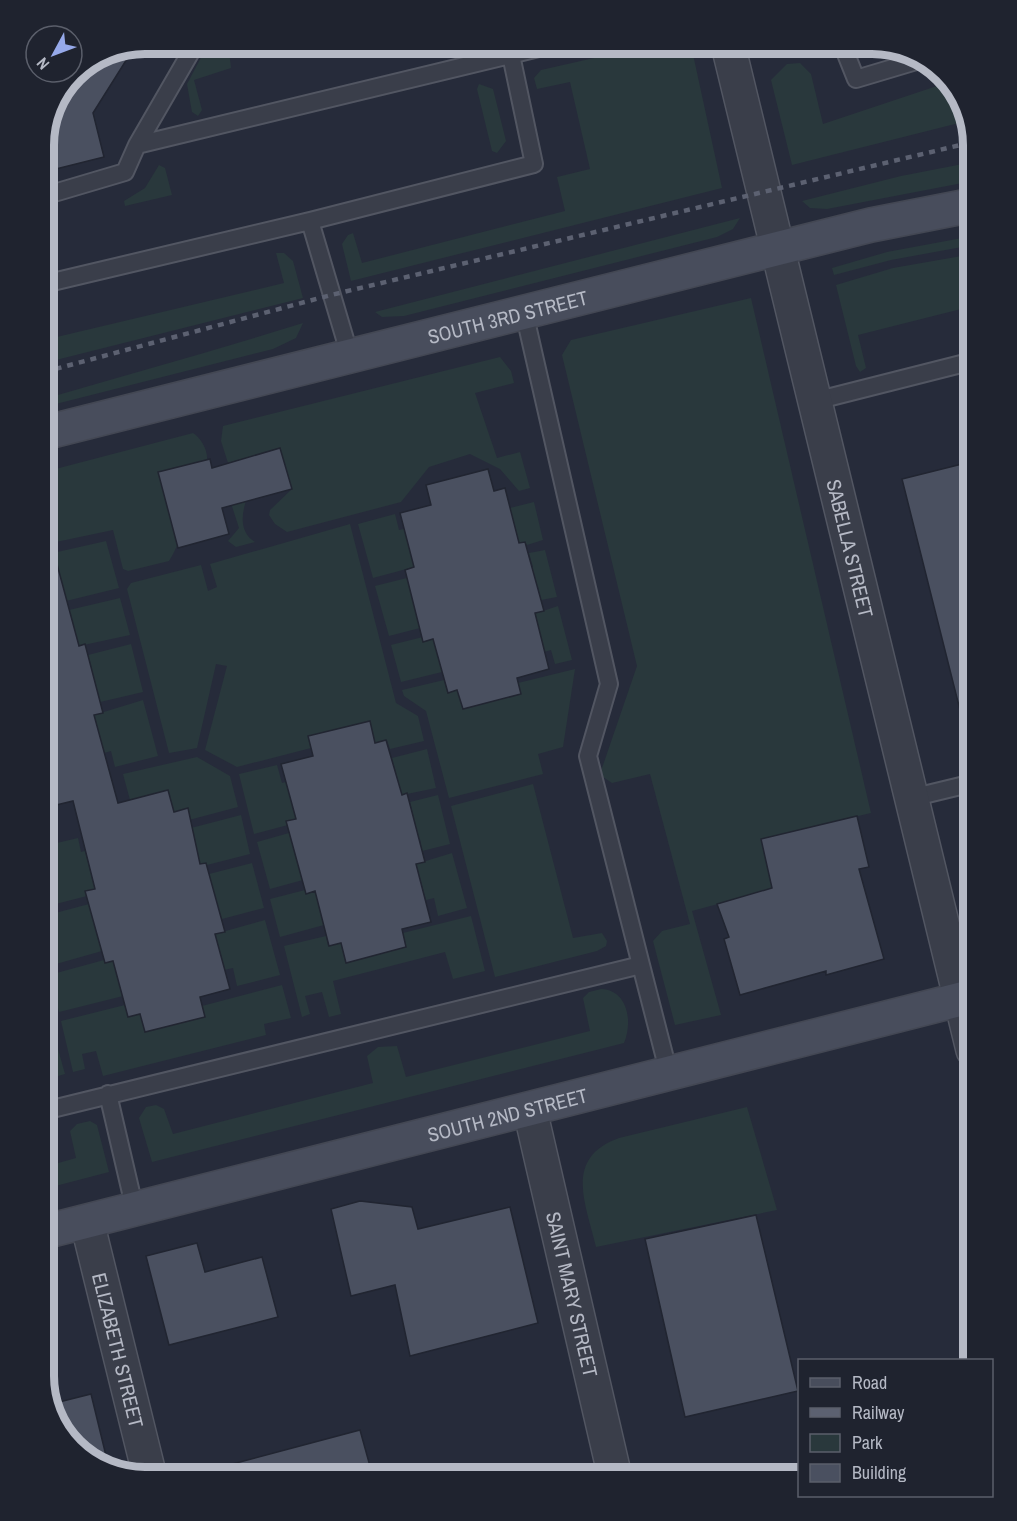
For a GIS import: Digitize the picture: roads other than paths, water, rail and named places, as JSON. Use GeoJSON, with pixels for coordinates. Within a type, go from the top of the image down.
{"type":"FeatureCollection","features":[{"type":"Feature","properties":{"kind":"main road","name":"SOUTH 3RD STREET"},"geometry":{"type":"LineString","coordinates":[[54,430],[777,249],[912,216],[963,207]]}},
{"type":"Feature","properties":{"kind":"main road","name":"SOUTH 2ND STREET"},"geometry":{"type":"LineString","coordinates":[[54,1230],[963,999]]}},
{"type":"Feature","properties":{"kind":"street","name":"SABELLA STREET"},"geometry":{"type":"LineString","coordinates":[[730,54],[911,798],[963,984]]}},
{"type":"Feature","properties":{"kind":"street","name":"SAINT MARY STREET"},"geometry":{"type":"LineString","coordinates":[[531,1110],[612,1467]]}},
{"type":"Feature","properties":{"kind":"street","name":"ELIZABETH STREET"},"geometry":{"type":"LineString","coordinates":[[87,1222],[148,1467]]}},
{"type":"Feature","properties":{"kind":"lane"},"geometry":{"type":"LineString","coordinates":[[54,193],[125,172],[136,145],[190,54]]}},
{"type":"Feature","properties":{"kind":"lane"},"geometry":{"type":"LineString","coordinates":[[136,145],[515,54]]}},
{"type":"Feature","properties":{"kind":"lane"},"geometry":{"type":"LineString","coordinates":[[846,54],[856,79],[911,63]]}},
{"type":"Feature","properties":{"kind":"lane"},"geometry":{"type":"LineString","coordinates":[[54,282],[310,221],[534,164],[511,55]]}},
{"type":"Feature","properties":{"kind":"lane"},"geometry":{"type":"LineString","coordinates":[[310,221],[350,356]]}},
{"type":"Feature","properties":{"kind":"lane"},"geometry":{"type":"LineString","coordinates":[[524,312],[609,684],[588,756],[669,1074]]}},
{"type":"Feature","properties":{"kind":"lane"},"geometry":{"type":"LineString","coordinates":[[815,401],[963,364]]}},
{"type":"Feature","properties":{"kind":"lane"},"geometry":{"type":"LineString","coordinates":[[911,798],[963,786]]}},
{"type":"Feature","properties":{"kind":"lane"},"geometry":{"type":"LineString","coordinates":[[54,1108],[641,965]]}},
{"type":"Feature","properties":{"kind":"lane"},"geometry":{"type":"LineString","coordinates":[[108,1094],[135,1210]]}},
{"type":"Feature","properties":{"kind":"railway"},"geometry":{"type":"LineString","coordinates":[[54,369],[331,295],[963,144]]}}]}
